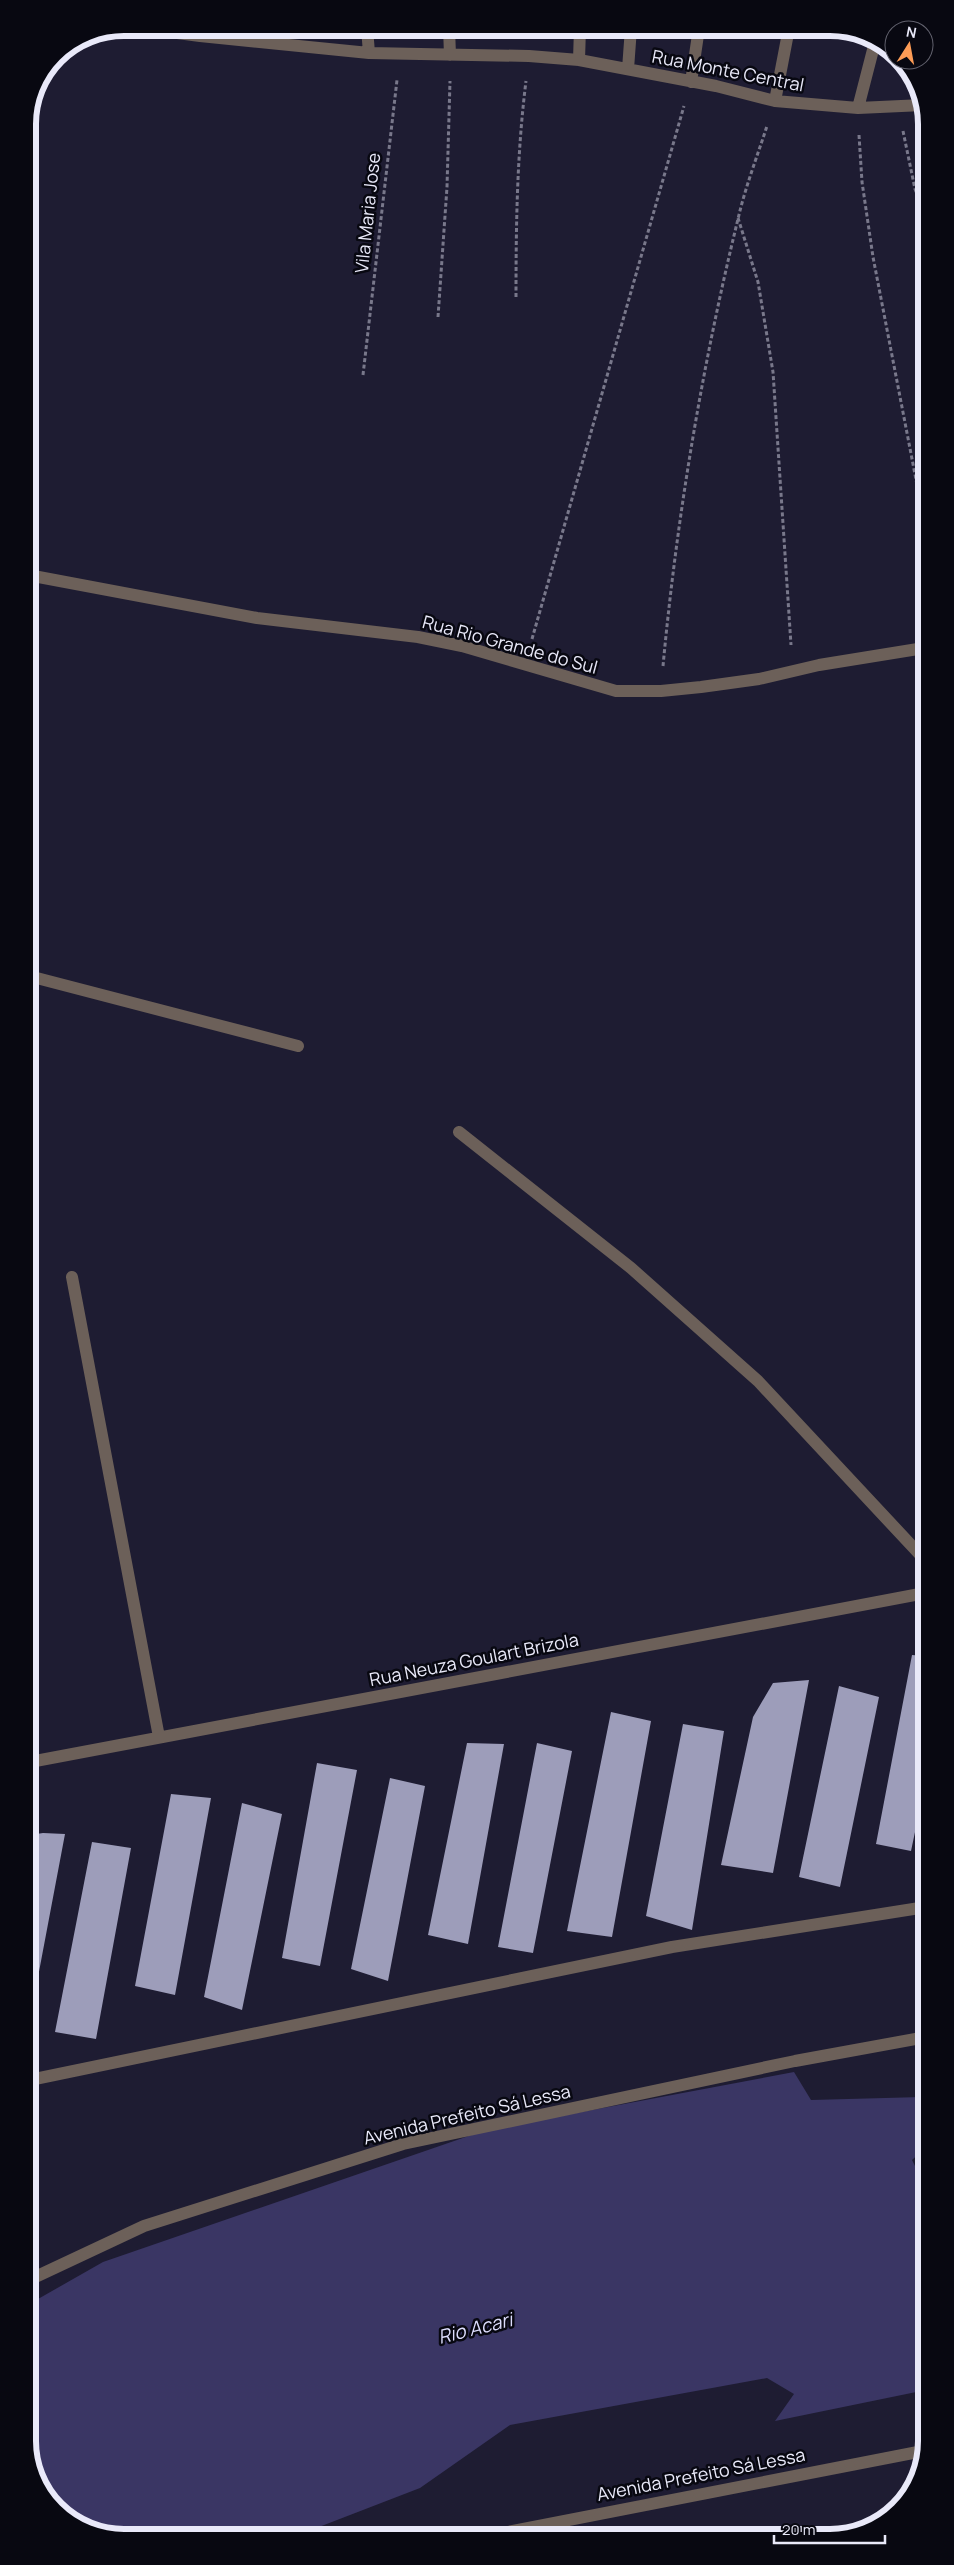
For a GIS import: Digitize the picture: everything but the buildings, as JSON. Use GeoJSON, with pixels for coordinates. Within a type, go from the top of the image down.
{"type":"FeatureCollection","features":[{"type":"Feature","properties":{"kind":"street","name":"Rua Monte Central"},"geometry":{"type":"LineString","coordinates":[[231,36],[369,53],[529,56],[579,60],[775,101],[858,108],[916,106]]}},
{"type":"Feature","properties":{"kind":"street"},"geometry":{"type":"LineString","coordinates":[[368,36],[369,53]]}},
{"type":"Feature","properties":{"kind":"street"},"geometry":{"type":"LineString","coordinates":[[449,36],[450,55]]}},
{"type":"Feature","properties":{"kind":"street"},"geometry":{"type":"LineString","coordinates":[[579,60],[580,36]]}},
{"type":"Feature","properties":{"kind":"street"},"geometry":{"type":"LineString","coordinates":[[628,69],[630,36]]}},
{"type":"Feature","properties":{"kind":"street"},"geometry":{"type":"LineString","coordinates":[[691,82],[698,36]]}},
{"type":"Feature","properties":{"kind":"street"},"geometry":{"type":"LineString","coordinates":[[775,101],[787,36]]}},
{"type":"Feature","properties":{"kind":"street"},"geometry":{"type":"LineString","coordinates":[[858,108],[874,48]]}},
{"type":"Feature","properties":{"kind":"street","name":"Rua Rio Grande do Sul"},"geometry":{"type":"LineString","coordinates":[[36,577],[257,618],[418,637],[525,664],[616,691],[661,691],[759,679],[792,671],[918,649]]}},
{"type":"Feature","properties":{"kind":"street"},"geometry":{"type":"LineString","coordinates":[[36,978],[298,1046]]}},
{"type":"Feature","properties":{"kind":"street"},"geometry":{"type":"LineString","coordinates":[[459,1132],[631,1268],[758,1381],[918,1552]]}},
{"type":"Feature","properties":{"kind":"street"},"geometry":{"type":"LineString","coordinates":[[72,1277],[159,1737]]}},
{"type":"Feature","properties":{"kind":"street","name":"Rua Neuza Goulart Brizola"},"geometry":{"type":"LineString","coordinates":[[36,1761],[918,1594]]}},
{"type":"Feature","properties":{"kind":"street"},"geometry":{"type":"LineString","coordinates":[[36,2079],[672,1947],[918,1908]]}},
{"type":"Feature","properties":{"kind":"street","name":"Avenida Prefeito Sá Lessa"},"geometry":{"type":"LineString","coordinates":[[36,2277],[144,2226],[403,2144],[795,2061],[918,2038]]}},
{"type":"Feature","properties":{"kind":"street","name":"Avenida Prefeito Sá Lessa"},"geometry":{"type":"LineString","coordinates":[[523,2529],[917,2452]]}},
{"type":"Feature","properties":{"kind":"path","name":"Vila Maria Jose"},"geometry":{"type":"LineString","coordinates":[[363,375],[399,54]]}},
{"type":"Feature","properties":{"kind":"path"},"geometry":{"type":"LineString","coordinates":[[438,317],[447,187],[450,55]]}},
{"type":"Feature","properties":{"kind":"path"},"geometry":{"type":"LineString","coordinates":[[516,297],[519,141],[529,56]]}},
{"type":"Feature","properties":{"kind":"path"},"geometry":{"type":"LineString","coordinates":[[525,664],[691,82]]}},
{"type":"Feature","properties":{"kind":"path"},"geometry":{"type":"LineString","coordinates":[[661,691],[669,605],[702,383],[738,218],[775,101]]}},
{"type":"Feature","properties":{"kind":"path"},"geometry":{"type":"LineString","coordinates":[[898,107],[918,197]]}},
{"type":"Feature","properties":{"kind":"path"},"geometry":{"type":"LineString","coordinates":[[858,108],[862,182],[870,239],[918,490]]}},
{"type":"Feature","properties":{"kind":"path"},"geometry":{"type":"LineString","coordinates":[[738,218],[758,282],[773,372],[792,671]]}},
{"type":"Feature","properties":{"kind":"water","name":"Rio Acari"},"geometry":{"type":"Polygon","coordinates":[[[794,2072],[811,2100],[918,2097],[918,2154],[912,2160],[918,2172],[918,2392],[775,2421],[794,2394],[767,2378],[510,2425],[420,2488],[314,2529],[119,2529],[102,2526],[80,2517],[54,2494],[43,2474],[37,2452],[36,2300],[103,2262],[486,2130],[794,2072]]]}}]}
